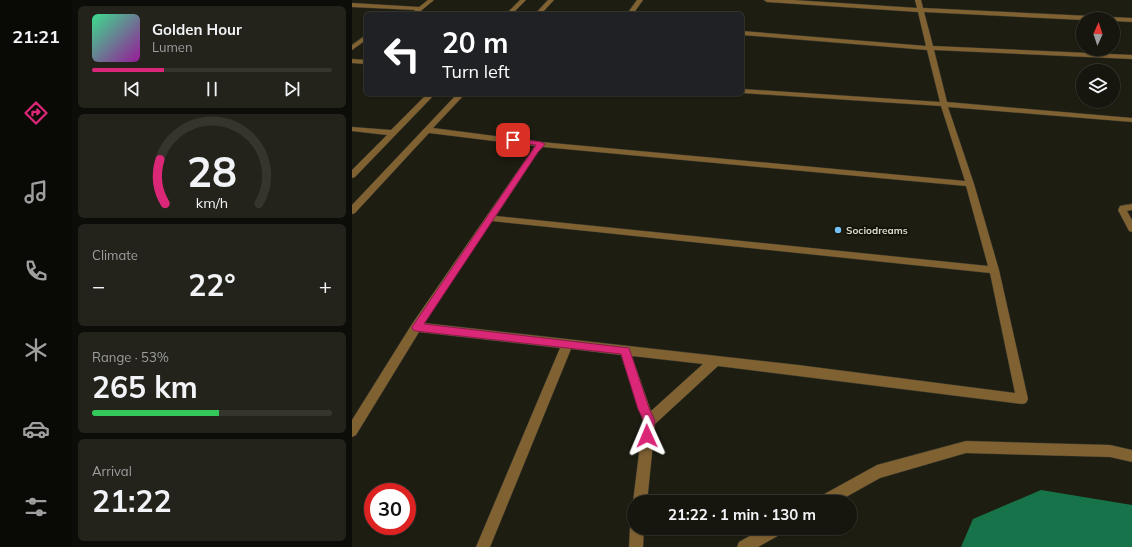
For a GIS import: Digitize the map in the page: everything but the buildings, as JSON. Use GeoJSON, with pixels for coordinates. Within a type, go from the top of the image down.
{"type":"FeatureCollection","features":[{"type":"Feature","properties":{"kind":"street"},"geometry":{"type":"LineString","coordinates":[[399,12],[414,0]]}},
{"type":"Feature","properties":{"kind":"street"},"geometry":{"type":"LineString","coordinates":[[416,12],[431,0]]}},
{"type":"Feature","properties":{"kind":"street"},"geometry":{"type":"LineString","coordinates":[[511,12],[523,0]]}},
{"type":"Feature","properties":{"kind":"street"},"geometry":{"type":"LineString","coordinates":[[540,12],[551,0]]}},
{"type":"Feature","properties":{"kind":"street"},"geometry":{"type":"LineString","coordinates":[[631,12],[640,0]]}},
{"type":"Feature","properties":{"kind":"street"},"geometry":{"type":"LineString","coordinates":[[767,0],[920,10],[1076,17]]}},
{"type":"Feature","properties":{"kind":"street"},"geometry":{"type":"LineString","coordinates":[[416,327],[715,360],[1022,398],[994,270],[970,184],[944,104],[918,0]]}},
{"type":"Feature","properties":{"kind":"street"},"geometry":{"type":"LineString","coordinates":[[352,5],[420,9]]}},
{"type":"Feature","properties":{"kind":"street"},"geometry":{"type":"LineString","coordinates":[[1120,19],[1132,20]]}},
{"type":"Feature","properties":{"kind":"street"},"geometry":{"type":"LineString","coordinates":[[744,33],[930,48],[1132,57]]}},
{"type":"Feature","properties":{"kind":"street"},"geometry":{"type":"LineString","coordinates":[[352,48],[364,39]]}},
{"type":"Feature","properties":{"kind":"street"},"geometry":{"type":"LineString","coordinates":[[354,61],[364,54]]}},
{"type":"Feature","properties":{"kind":"street"},"geometry":{"type":"LineString","coordinates":[[354,61],[364,62]]}},
{"type":"Feature","properties":{"kind":"street"},"geometry":{"type":"LineString","coordinates":[[744,91],[944,104],[1132,120]]}},
{"type":"Feature","properties":{"kind":"street"},"geometry":{"type":"LineString","coordinates":[[352,175],[429,96]]}},
{"type":"Feature","properties":{"kind":"street"},"geometry":{"type":"LineString","coordinates":[[352,211],[459,96]]}},
{"type":"Feature","properties":{"kind":"street"},"geometry":{"type":"LineString","coordinates":[[352,129],[394,133]]}},
{"type":"Feature","properties":{"kind":"street"},"geometry":{"type":"LineString","coordinates":[[427,130],[541,144],[970,184]]}},
{"type":"Feature","properties":{"kind":"street"},"geometry":{"type":"LineString","coordinates":[[352,431],[416,327],[535,150],[541,144]]}},
{"type":"Feature","properties":{"kind":"street"},"geometry":{"type":"LineString","coordinates":[[1132,207],[1123,208],[1122,210],[1132,229]]}},
{"type":"Feature","properties":{"kind":"street"},"geometry":{"type":"LineString","coordinates":[[490,218],[994,270]]}},
{"type":"Feature","properties":{"kind":"street"},"geometry":{"type":"LineString","coordinates":[[483,547],[567,344]]}},
{"type":"Feature","properties":{"kind":"street"},"geometry":{"type":"LineString","coordinates":[[625,351],[649,421],[641,495]]}},
{"type":"Feature","properties":{"kind":"street"},"geometry":{"type":"LineString","coordinates":[[649,421],[715,360]]}},
{"type":"Feature","properties":{"kind":"street"},"geometry":{"type":"LineString","coordinates":[[836,495],[877,472],[966,447],[1110,451],[1132,456]]}},
{"type":"Feature","properties":{"kind":"street"},"geometry":{"type":"LineString","coordinates":[[636,547],[637,535]]}},
{"type":"Feature","properties":{"kind":"street"},"geometry":{"type":"LineString","coordinates":[[744,547],[765,535]]}},
{"type":"Feature","properties":{"kind":"waterway"},"geometry":{"type":"LineString","coordinates":[[1001,547],[1041,529],[1132,545]]}},
{"type":"Feature","properties":{"kind":"place","name":"Sociodreams"},"geometry":{"type":"Point","coordinates":[838,230]}},
{"type":"Feature","properties":{"kind":"route"},"geometry":{"type":"LineString","coordinates":[[513,140],[541,144],[535,150],[416,327],[625,351],[649,421],[647,436]]}}]}
